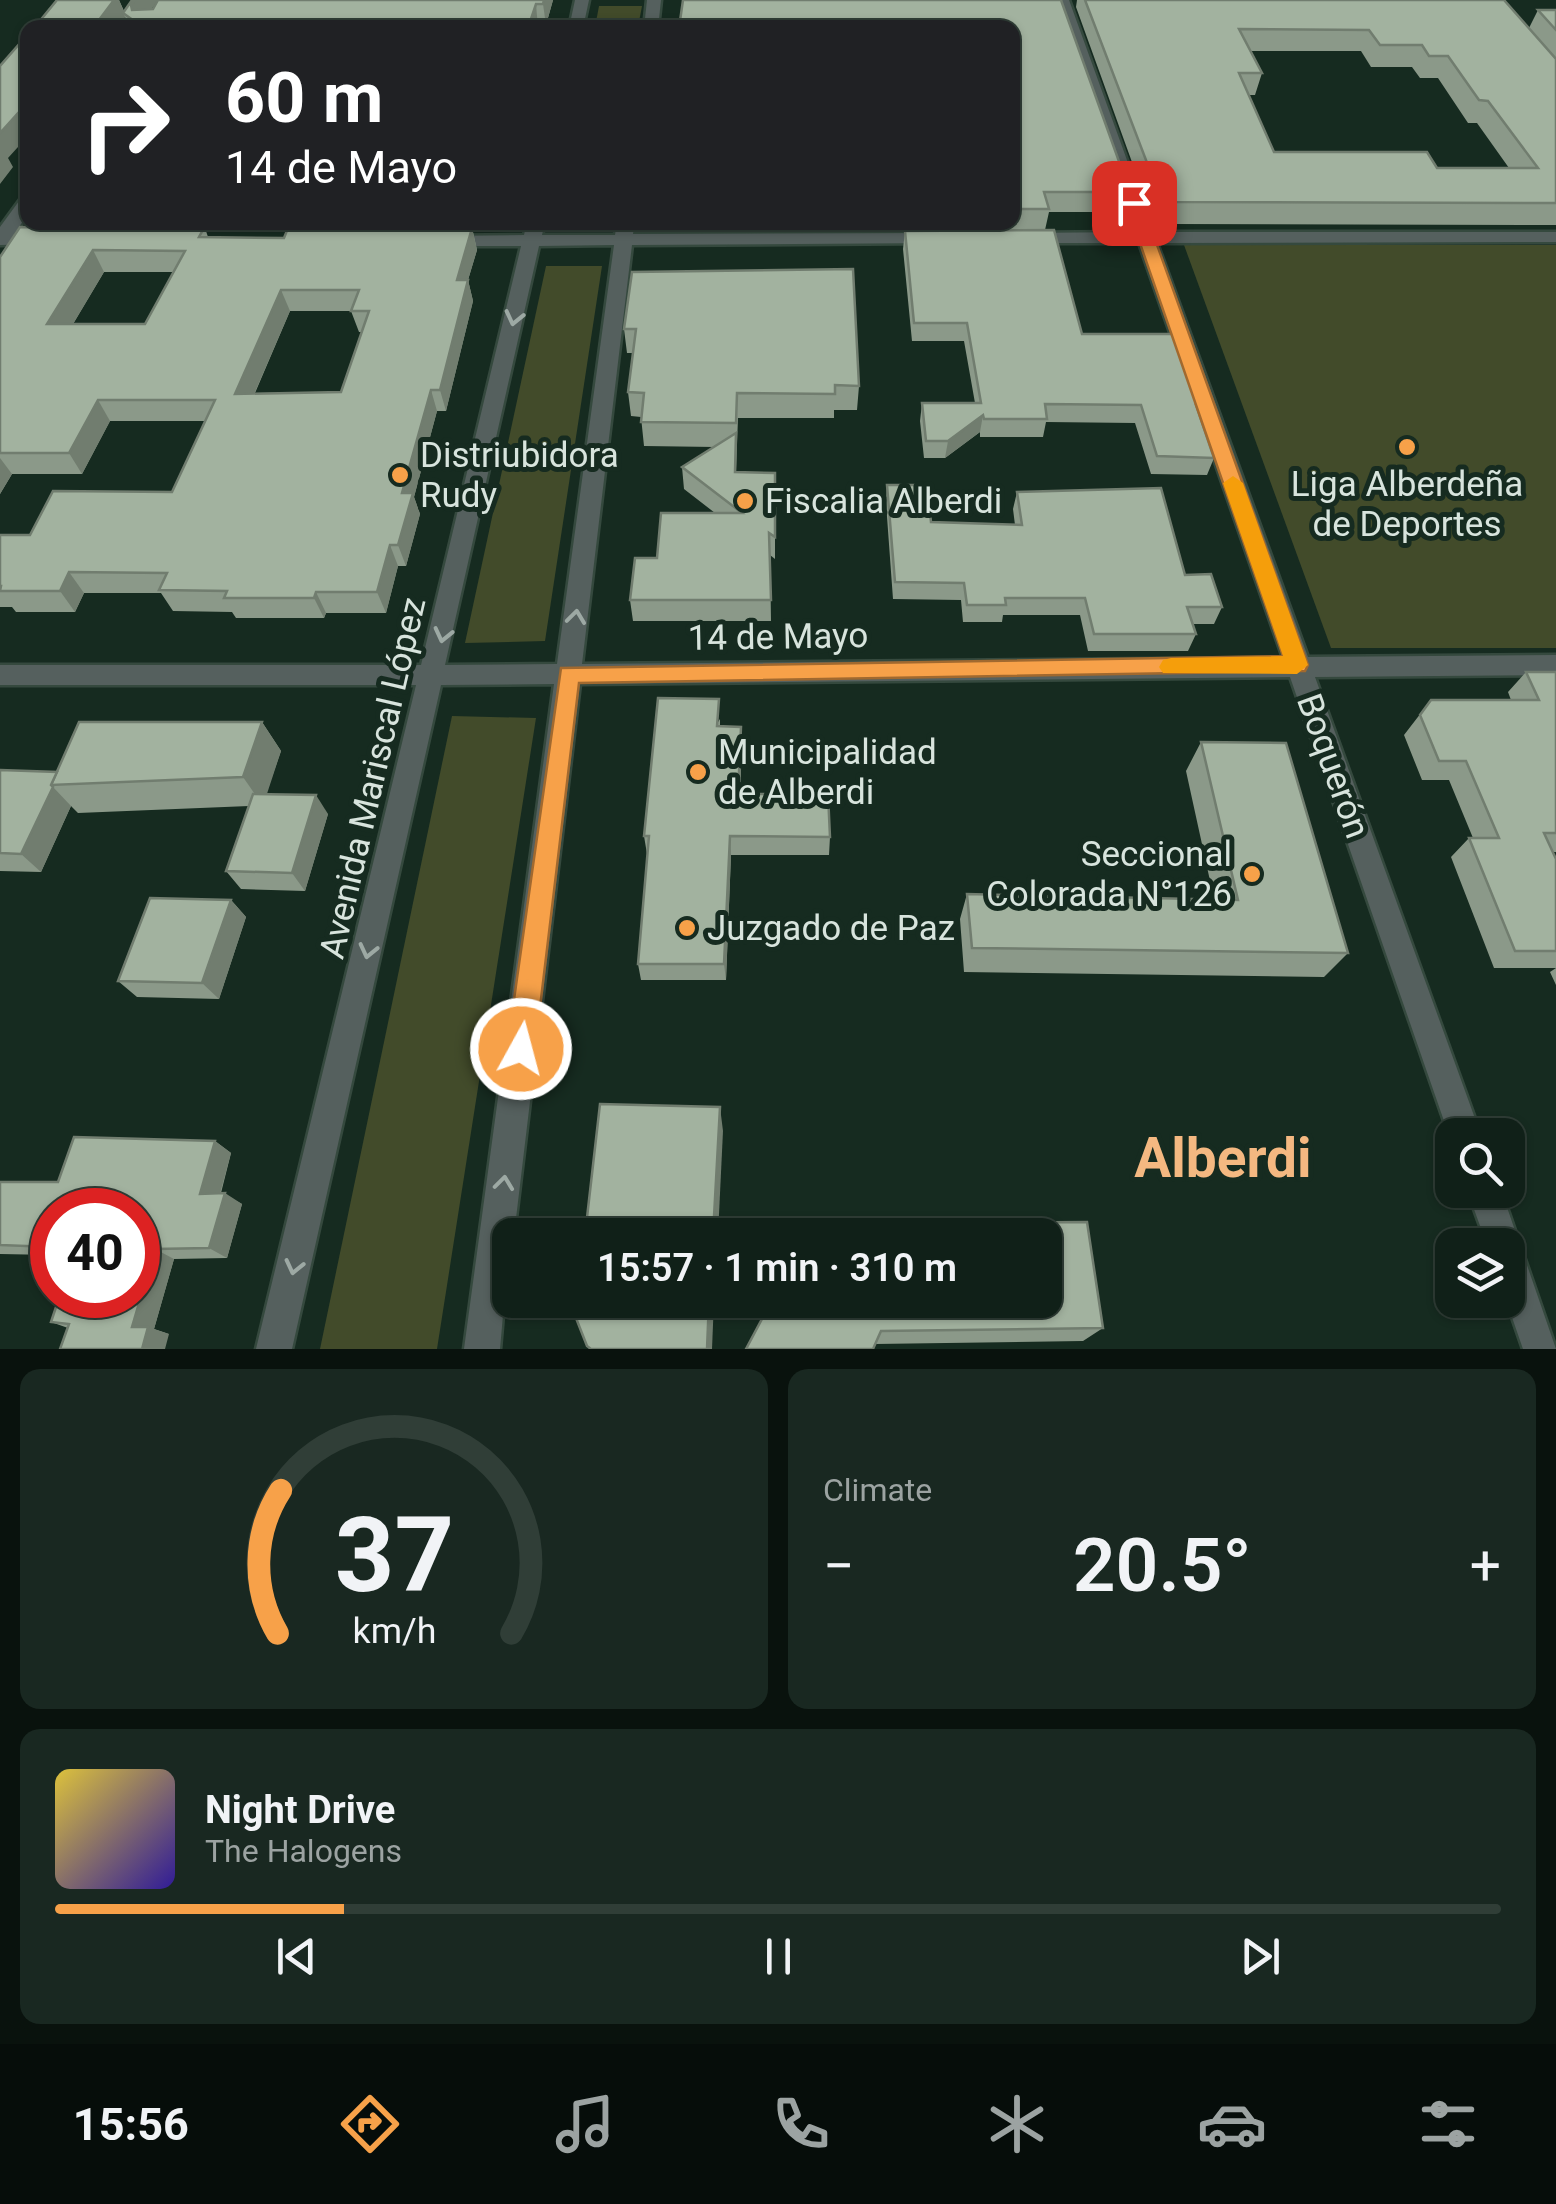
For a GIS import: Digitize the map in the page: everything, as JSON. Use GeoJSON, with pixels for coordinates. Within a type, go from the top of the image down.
{"type":"FeatureCollection","features":[{"type":"Feature","properties":{"kind":"street","name":"Boquerón"},"geometry":{"type":"LineString","coordinates":[[1062,0],[1459,1118]]}},
{"type":"Feature","properties":{"kind":"street"},"geometry":{"type":"LineString","coordinates":[[0,239],[20,212]]}},
{"type":"Feature","properties":{"kind":"street"},"geometry":{"type":"LineString","coordinates":[[482,1349],[625,231]]}},
{"type":"Feature","properties":{"kind":"street"},"geometry":{"type":"LineString","coordinates":[[414,241],[534,232],[625,231],[952,238]]}},
{"type":"Feature","properties":{"kind":"street","name":"Avenida Mariscal López"},"geometry":{"type":"LineString","coordinates":[[274,1349],[534,232]]}},
{"type":"Feature","properties":{"kind":"street"},"geometry":{"type":"LineString","coordinates":[[1010,238],[1556,237]]}},
{"type":"Feature","properties":{"kind":"street"},"geometry":{"type":"LineString","coordinates":[[0,239],[60,239]]}},
{"type":"Feature","properties":{"kind":"street","name":"14 de Mayo"},"geometry":{"type":"LineString","coordinates":[[0,674],[569,674],[1556,665]]}},
{"type":"Feature","properties":{"kind":"street"},"geometry":{"type":"LineString","coordinates":[[1525,1303],[1541,1349]]}},
{"type":"Feature","properties":{"kind":"green space"},"geometry":{"type":"Polygon","coordinates":[[[599,6],[642,6],[639,20],[596,20],[599,6]]]}},
{"type":"Feature","properties":{"kind":"green space","name":"Liga Alberdeña de Deportes"},"geometry":{"type":"Polygon","coordinates":[[[1184,245],[1556,245],[1556,648],[1331,648],[1184,245]]]}},
{"type":"Feature","properties":{"kind":"green space"},"geometry":{"type":"Polygon","coordinates":[[[546,266],[602,266],[545,641],[465,643],[546,266]]]}},
{"type":"Feature","properties":{"kind":"green space"},"geometry":{"type":"Polygon","coordinates":[[[452,716],[536,718],[437,1349],[320,1349],[452,716]]]}},
{"type":"Feature","properties":{"kind":"building"},"geometry":{"type":"Polygon","coordinates":[[[57,0],[114,0],[99,20],[41,20],[57,0]]]}},
{"type":"Feature","properties":{"kind":"building"},"geometry":{"type":"Polygon","coordinates":[[[132,0],[132,10],[153,9],[158,0],[544,0],[543,4],[536,4],[531,20],[133,20],[123,13],[132,0]]]}},
{"type":"Feature","properties":{"kind":"building"},"geometry":{"type":"Polygon","coordinates":[[[683,0],[1061,0],[1130,192],[1044,192],[1049,209],[1020,209],[1020,20],[680,20],[683,0]]]}},
{"type":"Feature","properties":{"kind":"building"},"geometry":{"type":"Polygon","coordinates":[[[1085,0],[1504,0],[1556,59],[1556,203],[1176,202],[1171,189],[1157,189],[1085,0]],[[1239,29],[1262,73],[1239,73],[1274,152],[1427,152],[1437,168],[1538,168],[1488,101],[1479,100],[1448,56],[1429,56],[1422,45],[1380,45],[1369,30],[1239,29]]]}},
{"type":"Feature","properties":{"kind":"building"},"geometry":{"type":"Polygon","coordinates":[[[1538,10],[1556,10],[1556,30],[1538,10]]]}},
{"type":"Feature","properties":{"kind":"building"},"geometry":{"type":"Polygon","coordinates":[[[20,43],[20,111],[0,133],[0,66],[20,43]]]}},
{"type":"Feature","properties":{"kind":"building"},"geometry":{"type":"Polygon","coordinates":[[[20,227],[203,230],[199,237],[284,238],[287,230],[471,230],[457,280],[468,280],[440,390],[431,390],[402,493],[413,493],[398,545],[390,545],[377,592],[316,592],[314,598],[224,598],[227,591],[159,590],[167,573],[69,572],[60,591],[0,591],[0,535],[30,535],[53,491],[172,492],[215,400],[98,400],[69,453],[0,453],[0,257],[20,227]],[[93,250],[47,324],[145,324],[185,251],[93,250]],[[281,290],[235,394],[341,392],[369,311],[351,311],[359,290],[281,290]]]}},
{"type":"Feature","properties":{"kind":"building"},"geometry":{"type":"Polygon","coordinates":[[[1054,230],[1082,334],[1179,334],[1205,405],[1196,405],[1214,458],[1157,456],[1141,405],[1045,404],[1047,419],[984,419],[983,415],[948,441],[926,441],[922,403],[981,403],[967,323],[914,323],[905,231],[1054,230]]]}},
{"type":"Feature","properties":{"kind":"building"},"geometry":{"type":"Polygon","coordinates":[[[853,269],[859,386],[835,385],[835,394],[737,393],[736,423],[641,422],[644,393],[628,392],[636,329],[624,329],[632,272],[853,269]]]}},
{"type":"Feature","properties":{"kind":"building"},"geometry":{"type":"Polygon","coordinates":[[[736,433],[735,472],[775,473],[775,537],[769,533],[771,600],[630,600],[635,558],[657,558],[661,513],[742,513],[682,467],[736,433]]]}},
{"type":"Feature","properties":{"kind":"building"},"geometry":{"type":"Polygon","coordinates":[[[887,485],[927,485],[931,522],[1022,525],[1017,492],[1161,488],[1185,575],[1211,574],[1222,607],[1187,607],[1196,634],[1094,634],[1085,598],[1005,598],[1006,605],[967,605],[964,583],[895,582],[887,485]]]}},
{"type":"Feature","properties":{"kind":"building"},"geometry":{"type":"Polygon","coordinates":[[[1526,672],[1556,672],[1556,833],[1544,833],[1556,859],[1556,951],[1515,951],[1469,838],[1499,838],[1466,761],[1439,761],[1420,715],[1431,700],[1539,700],[1526,672]]]}},
{"type":"Feature","properties":{"kind":"building"},"geometry":{"type":"Polygon","coordinates":[[[658,698],[719,699],[717,726],[741,727],[738,794],[828,794],[830,837],[730,836],[724,964],[638,964],[649,836],[644,836],[658,698]]]}},
{"type":"Feature","properties":{"kind":"building"},"geometry":{"type":"Polygon","coordinates":[[[79,722],[262,722],[243,777],[51,785],[79,722]]]}},
{"type":"Feature","properties":{"kind":"building"},"geometry":{"type":"Polygon","coordinates":[[[1201,742],[1286,743],[1348,953],[972,948],[967,894],[1238,900],[1201,742]]]}},
{"type":"Feature","properties":{"kind":"building"},"geometry":{"type":"Polygon","coordinates":[[[0,770],[57,772],[21,854],[0,853],[0,770]]]}},
{"type":"Feature","properties":{"kind":"building"},"geometry":{"type":"Polygon","coordinates":[[[253,794],[316,795],[292,873],[226,871],[253,794]]]}},
{"type":"Feature","properties":{"kind":"building"},"geometry":{"type":"Polygon","coordinates":[[[150,898],[231,900],[202,983],[118,981],[150,898]]]}},
{"type":"Feature","properties":{"kind":"building"},"geometry":{"type":"Polygon","coordinates":[[[600,1104],[720,1107],[714,1218],[587,1218],[600,1104]]]}},
{"type":"Feature","properties":{"kind":"building"},"geometry":{"type":"Polygon","coordinates":[[[74,1137],[215,1141],[200,1194],[225,1193],[209,1248],[160,1249],[160,1188],[30,1188],[30,1246],[0,1245],[0,1182],[58,1182],[74,1137]]]}},
{"type":"Feature","properties":{"kind":"building"},"geometry":{"type":"Polygon","coordinates":[[[1062,1222],[1087,1222],[1103,1328],[881,1331],[873,1349],[746,1349],[762,1318],[1062,1318],[1062,1222]]]}},
{"type":"Feature","properties":{"kind":"building"},"geometry":{"type":"Polygon","coordinates":[[[52,1318],[135,1318],[132,1327],[148,1327],[142,1349],[60,1349],[69,1324],[51,1322],[52,1318]]]}},
{"type":"Feature","properties":{"kind":"building"},"geometry":{"type":"Polygon","coordinates":[[[576,1318],[708,1318],[707,1349],[587,1346],[576,1318]]]}},
{"type":"Feature","properties":{"kind":"slow traffic"},"geometry":{"type":"LineString","coordinates":[[1171,667],[1297,665],[1233,483]]}},
{"type":"Feature","properties":{"kind":"place","name":"Liga Alberdeña de Deportes"},"geometry":{"type":"Point","coordinates":[1407,447]}},
{"type":"Feature","properties":{"kind":"place","name":"Distriubidora Rudy"},"geometry":{"type":"Point","coordinates":[400,475]}},
{"type":"Feature","properties":{"kind":"place","name":"Fiscalia Alberdi"},"geometry":{"type":"Point","coordinates":[745,501]}},
{"type":"Feature","properties":{"kind":"place","name":"Municipalidad de Alberdi"},"geometry":{"type":"Point","coordinates":[698,772]}},
{"type":"Feature","properties":{"kind":"place","name":"Seccional Colorada N°126"},"geometry":{"type":"Point","coordinates":[1252,874]}},
{"type":"Feature","properties":{"kind":"place","name":"Juzgado de Paz"},"geometry":{"type":"Point","coordinates":[687,928]}},
{"type":"Feature","properties":{"kind":"district","name":"Alberdi"},"geometry":{"type":"Point","coordinates":[1223,1158]}},
{"type":"Feature","properties":{"kind":"route"},"geometry":{"type":"LineString","coordinates":[[521,1049],[569,674],[1297,665],[1134,203]]}}]}
